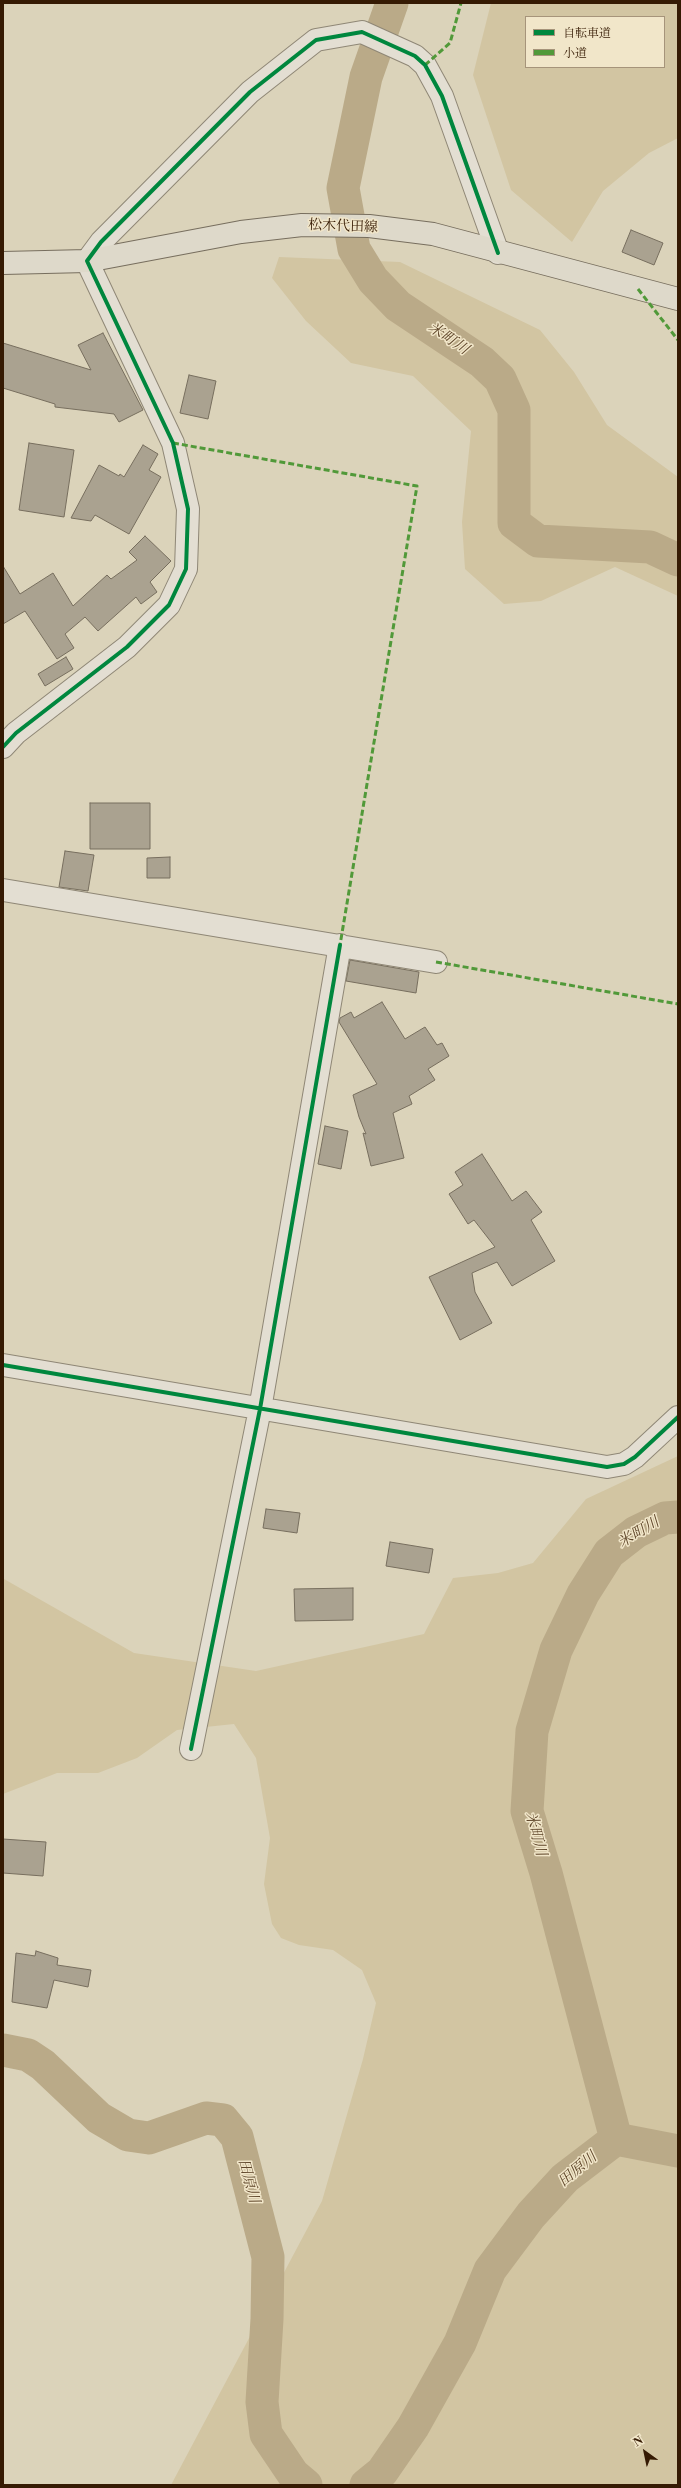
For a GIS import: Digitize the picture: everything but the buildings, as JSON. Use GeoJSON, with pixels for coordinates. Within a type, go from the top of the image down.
{"type":"FeatureCollection","features":[{"type":"Feature","properties":{"kind":"main road","name":"松木代田線"},"geometry":{"type":"LineString","coordinates":[[3,264],[87,261],[241,232],[302,225],[369,226],[433,234],[498,253],[678,299]]}},
{"type":"Feature","properties":{"kind":"street"},"geometry":{"type":"LineString","coordinates":[[3,747],[22,728],[127,647],[169,605],[186,569],[188,509],[173,443],[87,261],[101,242],[250,92],[316,40],[362,32],[415,56],[425,65],[442,96],[498,253]]}},
{"type":"Feature","properties":{"kind":"street"},"geometry":{"type":"LineString","coordinates":[[3,890],[340,944],[436,962]]}},
{"type":"Feature","properties":{"kind":"street"},"geometry":{"type":"LineString","coordinates":[[191,1749],[260,1408],[340,944]]}},
{"type":"Feature","properties":{"kind":"street"},"geometry":{"type":"LineString","coordinates":[[3,1365],[608,1467],[624,1464],[635,1457],[678,1417]]}},
{"type":"Feature","properties":{"kind":"shaded area"},"geometry":{"type":"Polygon","coordinates":[[[491,3],[678,3],[678,138],[649,153],[603,191],[572,242],[511,190],[473,75],[491,3]]]}},
{"type":"Feature","properties":{"kind":"shaded area"},"geometry":{"type":"Polygon","coordinates":[[[279,257],[400,262],[540,330],[574,372],[607,425],[678,477],[678,596],[615,567],[541,601],[504,604],[465,569],[462,522],[471,431],[413,376],[351,363],[306,321],[272,278],[279,257]]]}},
{"type":"Feature","properties":{"kind":"shaded area"},"geometry":{"type":"Polygon","coordinates":[[[678,1456],[678,2485],[171,2485],[322,2201],[363,2059],[376,2003],[362,1970],[333,1950],[299,1945],[281,1938],[272,1924],[264,1884],[270,1838],[256,1758],[234,1724],[177,1730],[137,1758],[98,1773],[57,1773],[3,1794],[4,1579],[134,1653],[256,1671],[424,1634],[453,1578],[498,1573],[533,1563],[586,1499],[678,1456]]]}},
{"type":"Feature","properties":{"kind":"waterway","name":"米町川"},"geometry":{"type":"LineString","coordinates":[[392,3],[366,77],[343,188],[354,249],[373,280],[398,306],[482,362],[500,379],[514,410],[514,523],[538,541],[650,547],[678,560]]}},
{"type":"Feature","properties":{"kind":"waterway","name":"米町川"},"geometry":{"type":"LineString","coordinates":[[616,2139],[546,1873],[527,1811],[532,1731],[556,1650],[583,1594],[609,1553],[636,1532],[665,1518],[678,1517]]}},
{"type":"Feature","properties":{"kind":"waterway","name":"田原川"},"geometry":{"type":"LineString","coordinates":[[3,2050],[28,2055],[43,2065],[99,2118],[128,2135],[149,2138],[206,2118],[223,2120],[237,2137],[268,2257],[267,2319],[262,2402],[266,2434],[293,2474],[306,2485]]}},
{"type":"Feature","properties":{"kind":"waterway","name":"米町川"},"geometry":{"type":"LineString","coordinates":[[616,2139],[678,2151]]}},
{"type":"Feature","properties":{"kind":"waterway","name":"田原川"},"geometry":{"type":"LineString","coordinates":[[366,2485],[382,2472],[413,2427],[460,2343],[490,2270],[531,2215],[565,2178],[616,2139]]}},
{"type":"Feature","properties":{"kind":"marked path"},"geometry":{"type":"LineString","coordinates":[[425,65],[450,43],[461,3]]}},
{"type":"Feature","properties":{"kind":"marked path"},"geometry":{"type":"LineString","coordinates":[[638,289],[678,340]]}},
{"type":"Feature","properties":{"kind":"marked path"},"geometry":{"type":"LineString","coordinates":[[173,443],[417,486],[340,945]]}},
{"type":"Feature","properties":{"kind":"marked path"},"geometry":{"type":"LineString","coordinates":[[436,962],[678,1004]]}},
{"type":"Feature","properties":{"kind":"cycle path"},"geometry":{"type":"LineString","coordinates":[[3,747],[16,733],[127,647],[169,605],[186,569],[188,509],[173,443],[87,261],[101,242],[250,92],[316,40],[362,32],[415,56],[425,65],[442,96],[498,253]]}},
{"type":"Feature","properties":{"kind":"cycle path"},"geometry":{"type":"LineString","coordinates":[[191,1749],[260,1409],[340,945]]}},
{"type":"Feature","properties":{"kind":"cycle path"},"geometry":{"type":"LineString","coordinates":[[3,1365],[607,1467],[624,1464],[635,1457],[678,1417]]}}]}
